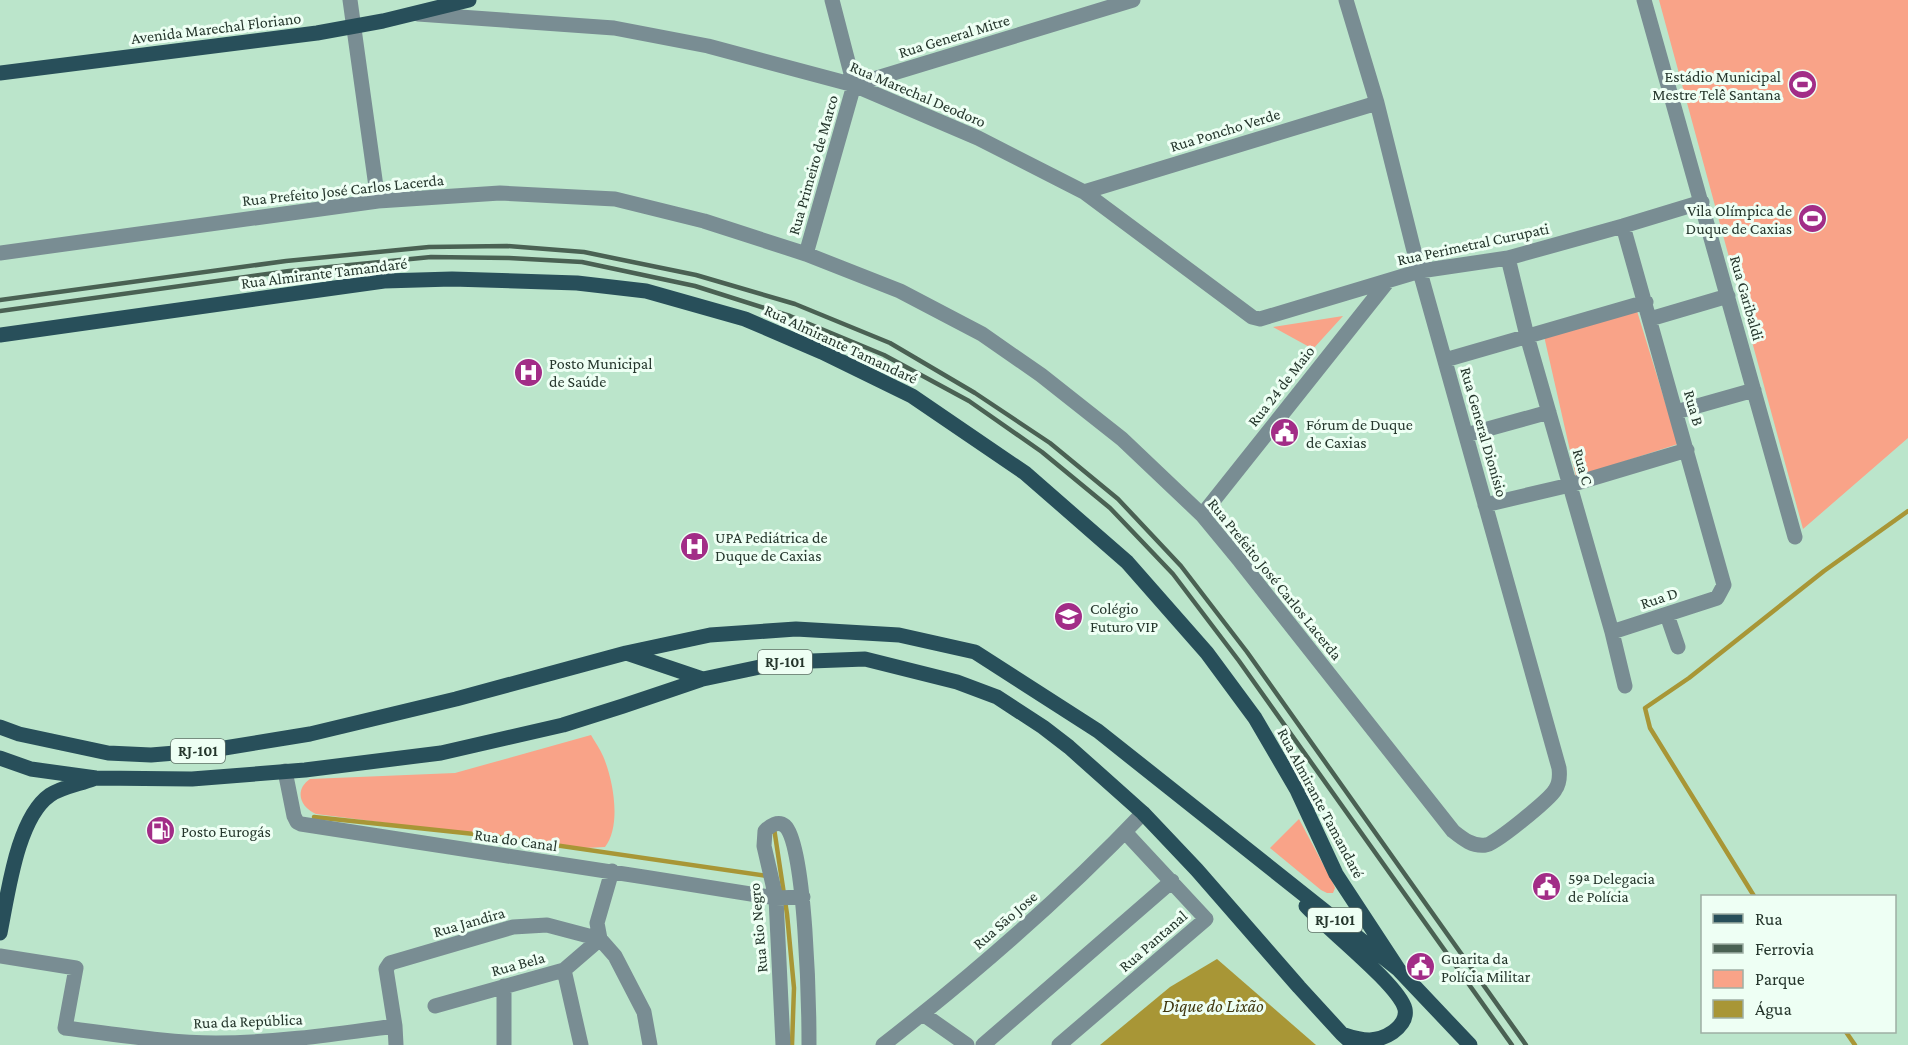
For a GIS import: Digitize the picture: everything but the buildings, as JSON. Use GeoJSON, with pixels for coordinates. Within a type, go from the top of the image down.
{"type":"FeatureCollection","features":[{"type":"Feature","properties":{"kind":"main road","name":"Avenida Marechal Floriano"},"geometry":{"type":"LineString","coordinates":[[0,73],[354,27],[469,0]]}},
{"type":"Feature","properties":{"kind":"main road","name":"Rua Almirante Tamandaré"},"geometry":{"type":"LineString","coordinates":[[0,335],[384,281],[475,280],[577,283],[646,291],[745,319],[822,352],[912,396],[1025,473],[1127,562],[1207,653],[1254,718],[1297,790],[1336,874],[1399,970]]}},
{"type":"Feature","properties":{"kind":"main road","name":"RJ-101"},"geometry":{"type":"LineString","coordinates":[[0,727],[28,736],[108,753],[151,755],[212,750],[310,734],[456,699],[626,653],[710,635],[796,628],[899,635],[975,652],[1098,731],[1399,970],[1470,1045]]}},
{"type":"Feature","properties":{"kind":"main road"},"geometry":{"type":"LineString","coordinates":[[626,653],[704,679]]}},
{"type":"Feature","properties":{"kind":"main road","name":"RJ-101"},"geometry":{"type":"LineString","coordinates":[[0,758],[31,769],[96,778],[192,779],[285,771],[441,753],[563,725],[704,679],[784,662],[865,659],[957,682],[997,697],[1069,747],[1143,813],[1354,1045]]}},
{"type":"Feature","properties":{"kind":"main road"},"geometry":{"type":"LineString","coordinates":[[0,933],[19,846],[27,821],[40,803],[51,794],[96,778]]}},
{"type":"Feature","properties":{"kind":"main road"},"geometry":{"type":"LineString","coordinates":[[1272,868],[1317,918],[1380,975],[1404,1005],[1406,1011],[1404,1021],[1395,1031],[1381,1039],[1362,1040],[1342,1034]]}},
{"type":"Feature","properties":{"kind":"street"},"geometry":{"type":"LineString","coordinates":[[350,0],[378,201]]}},
{"type":"Feature","properties":{"kind":"street"},"geometry":{"type":"LineString","coordinates":[[832,0],[854,85]]}},
{"type":"Feature","properties":{"kind":"street","name":"Rua General Mitre"},"geometry":{"type":"LineString","coordinates":[[854,85],[1133,0]]}},
{"type":"Feature","properties":{"kind":"street","name":"Rua General Dionísio"},"geometry":{"type":"LineString","coordinates":[[1346,0],[1377,103],[1420,271],[1559,768],[1560,780],[1555,791],[1542,804],[1489,845]]}},
{"type":"Feature","properties":{"kind":"street","name":"Rua Garibaldi"},"geometry":{"type":"LineString","coordinates":[[1644,0],[1795,537]]}},
{"type":"Feature","properties":{"kind":"street","name":"Rua Marechal Deodoro"},"geometry":{"type":"LineString","coordinates":[[415,14],[614,28],[708,46],[854,85],[978,138],[1084,192],[1252,317]]}},
{"type":"Feature","properties":{"kind":"street","name":"Rua Primeiro de Marco"},"geometry":{"type":"LineString","coordinates":[[806,254],[854,85]]}},
{"type":"Feature","properties":{"kind":"street","name":"Rua Poncho Verde"},"geometry":{"type":"LineString","coordinates":[[1084,192],[1377,103]]}},
{"type":"Feature","properties":{"kind":"street","name":"Rua Prefeito José Carlos Lacerda"},"geometry":{"type":"LineString","coordinates":[[0,253],[378,201],[500,193],[615,199],[704,221],[806,254],[900,291],[982,334],[1041,375],[1122,439],[1202,515],[1453,831],[1464,840],[1476,845],[1489,845]]}},
{"type":"Feature","properties":{"kind":"street","name":"Rua Perimetral Curupati"},"geometry":{"type":"LineString","coordinates":[[1252,317],[1266,318],[1420,271],[1508,258],[1702,202]]}},
{"type":"Feature","properties":{"kind":"street","name":"Rua B"},"geometry":{"type":"LineString","coordinates":[[1623,226],[1724,585],[1717,598]]}},
{"type":"Feature","properties":{"kind":"street","name":"Rua C"},"geometry":{"type":"LineString","coordinates":[[1508,258],[1527,336],[1612,632],[1624,686]]}},
{"type":"Feature","properties":{"kind":"street","name":"Rua 24 de Maio"},"geometry":{"type":"LineString","coordinates":[[1202,515],[1388,281]]}},
{"type":"Feature","properties":{"kind":"street"},"geometry":{"type":"LineString","coordinates":[[1650,319],[1728,296]]}},
{"type":"Feature","properties":{"kind":"street"},"geometry":{"type":"LineString","coordinates":[[1445,360],[1646,302]]}},
{"type":"Feature","properties":{"kind":"street"},"geometry":{"type":"LineString","coordinates":[[1676,412],[1754,390]]}},
{"type":"Feature","properties":{"kind":"street"},"geometry":{"type":"LineString","coordinates":[[1466,435],[1549,412]]}},
{"type":"Feature","properties":{"kind":"street"},"geometry":{"type":"LineString","coordinates":[[1485,505],[1570,485],[1687,450]]}},
{"type":"Feature","properties":{"kind":"street","name":"Rua D"},"geometry":{"type":"LineString","coordinates":[[1612,632],[1717,598]]}},
{"type":"Feature","properties":{"kind":"street"},"geometry":{"type":"LineString","coordinates":[[1666,615],[1678,646]]}},
{"type":"Feature","properties":{"kind":"street","name":"Rua do Canal"},"geometry":{"type":"LineString","coordinates":[[285,771],[294,816],[301,824],[468,851],[783,891]]}},
{"type":"Feature","properties":{"kind":"street","name":"Rua Sāo Jose"},"geometry":{"type":"LineString","coordinates":[[883,1045],[1021,932],[1143,813]]}},
{"type":"Feature","properties":{"kind":"street","name":"Rua Rio Negro"},"geometry":{"type":"LineString","coordinates":[[783,891],[764,846],[765,831],[778,824],[785,826],[790,834],[795,852],[783,891],[783,1045]]}},
{"type":"Feature","properties":{"kind":"street","name":"Rua Pantanal"},"geometry":{"type":"LineString","coordinates":[[1059,1045],[1206,919],[1125,831]]}},
{"type":"Feature","properties":{"kind":"street"},"geometry":{"type":"LineString","coordinates":[[612,871],[597,923],[600,939],[615,956],[644,1012],[650,1045]]}},
{"type":"Feature","properties":{"kind":"street"},"geometry":{"type":"LineString","coordinates":[[983,1045],[1172,881]]}},
{"type":"Feature","properties":{"kind":"street"},"geometry":{"type":"LineString","coordinates":[[783,891],[809,1006],[809,1045]]}},
{"type":"Feature","properties":{"kind":"street","name":"Rua Jandira"},"geometry":{"type":"LineString","coordinates":[[395,1026],[386,969],[390,963],[513,927],[547,926],[600,939]]}},
{"type":"Feature","properties":{"kind":"street","name":"Rua Bela"},"geometry":{"type":"LineString","coordinates":[[435,1006],[564,970],[600,939]]}},
{"type":"Feature","properties":{"kind":"street","name":"Rua da República"},"geometry":{"type":"LineString","coordinates":[[0,956],[76,968],[65,1028],[216,1044],[296,1040],[395,1026]]}},
{"type":"Feature","properties":{"kind":"street"},"geometry":{"type":"LineString","coordinates":[[564,970],[581,1045]]}},
{"type":"Feature","properties":{"kind":"street"},"geometry":{"type":"LineString","coordinates":[[504,986],[504,1045]]}},
{"type":"Feature","properties":{"kind":"street"},"geometry":{"type":"LineString","coordinates":[[923,1014],[967,1045]]}},
{"type":"Feature","properties":{"kind":"street"},"geometry":{"type":"LineString","coordinates":[[395,1026],[396,1045]]}},
{"type":"Feature","properties":{"kind":"green space","name":"Vila Olímpica de Duque de Caxias"},"geometry":{"type":"Polygon","coordinates":[[[1659,0],[1908,0],[1908,438],[1803,529],[1659,0]]]}},
{"type":"Feature","properties":{"kind":"green space"},"geometry":{"type":"Polygon","coordinates":[[[1637,311],[1678,444],[1576,477],[1544,336],[1637,311]]]}},
{"type":"Feature","properties":{"kind":"green space"},"geometry":{"type":"Polygon","coordinates":[[[1343,316],[1313,349],[1273,327],[1343,316]]]}},
{"type":"Feature","properties":{"kind":"green space"},"geometry":{"type":"Polygon","coordinates":[[[591,735],[602,753],[613,789],[613,827],[605,847],[584,848],[316,814],[306,807],[301,798],[302,788],[310,779],[455,773],[591,735]]]}},
{"type":"Feature","properties":{"kind":"green space"},"geometry":{"type":"Polygon","coordinates":[[[1299,819],[1333,883],[1335,888],[1333,893],[1321,890],[1270,848],[1299,819]]]}},
{"type":"Feature","properties":{"kind":"water","name":"Dique do Lixão"},"geometry":{"type":"Polygon","coordinates":[[[1217,959],[1316,1045],[1100,1045],[1170,987],[1217,959]]]}},
{"type":"Feature","properties":{"kind":"waterway"},"geometry":{"type":"LineString","coordinates":[[1753,895],[1650,728],[1645,708],[1689,678],[1824,571],[1908,511]]}},
{"type":"Feature","properties":{"kind":"waterway"},"geometry":{"type":"LineString","coordinates":[[314,817],[493,836],[767,876]]}},
{"type":"Feature","properties":{"kind":"waterway"},"geometry":{"type":"LineString","coordinates":[[774,828],[787,914],[794,988],[792,1045]]}},
{"type":"Feature","properties":{"kind":"waterway"},"geometry":{"type":"LineString","coordinates":[[1847,1033],[1855,1045]]}},
{"type":"Feature","properties":{"kind":"railway"},"geometry":{"type":"LineString","coordinates":[[0,300],[286,261],[429,247],[507,246],[584,252],[696,275],[795,304],[890,343],[975,393],[1050,443],[1118,499],[1181,566],[1247,652],[1526,1045]]}},
{"type":"Feature","properties":{"kind":"railway"},"geometry":{"type":"LineString","coordinates":[[0,311],[289,271],[431,257],[509,258],[582,262],[695,286],[790,316],[884,355],[969,401],[1042,452],[1110,508],[1173,574],[1239,661],[1512,1045]]}},
{"type":"Feature","properties":{"kind":"place","name":"Estádio Municipal Mestre Telê Santana"},"geometry":{"type":"Point","coordinates":[1802,85]}},
{"type":"Feature","properties":{"kind":"place","name":"Vila Olímpica de Duque de Caxias"},"geometry":{"type":"Point","coordinates":[1813,219]}},
{"type":"Feature","properties":{"kind":"place","name":"Posto Municipal de Saúde"},"geometry":{"type":"Point","coordinates":[528,372]}},
{"type":"Feature","properties":{"kind":"place","name":"Fórum de Duque de Caxias"},"geometry":{"type":"Point","coordinates":[1285,433]}},
{"type":"Feature","properties":{"kind":"place","name":"UPA Pediátrica de Duque de Caxias"},"geometry":{"type":"Point","coordinates":[694,546]}},
{"type":"Feature","properties":{"kind":"place","name":"Colégio Futuro VIP"},"geometry":{"type":"Point","coordinates":[1069,617]}},
{"type":"Feature","properties":{"kind":"place","name":"Posto Eurogás"},"geometry":{"type":"Point","coordinates":[160,831]}},
{"type":"Feature","properties":{"kind":"place","name":"59ª Delegacia de Polícia"},"geometry":{"type":"Point","coordinates":[1547,887]}},
{"type":"Feature","properties":{"kind":"place","name":"Guarita da Polícia Militar"},"geometry":{"type":"Point","coordinates":[1420,967]}}]}
